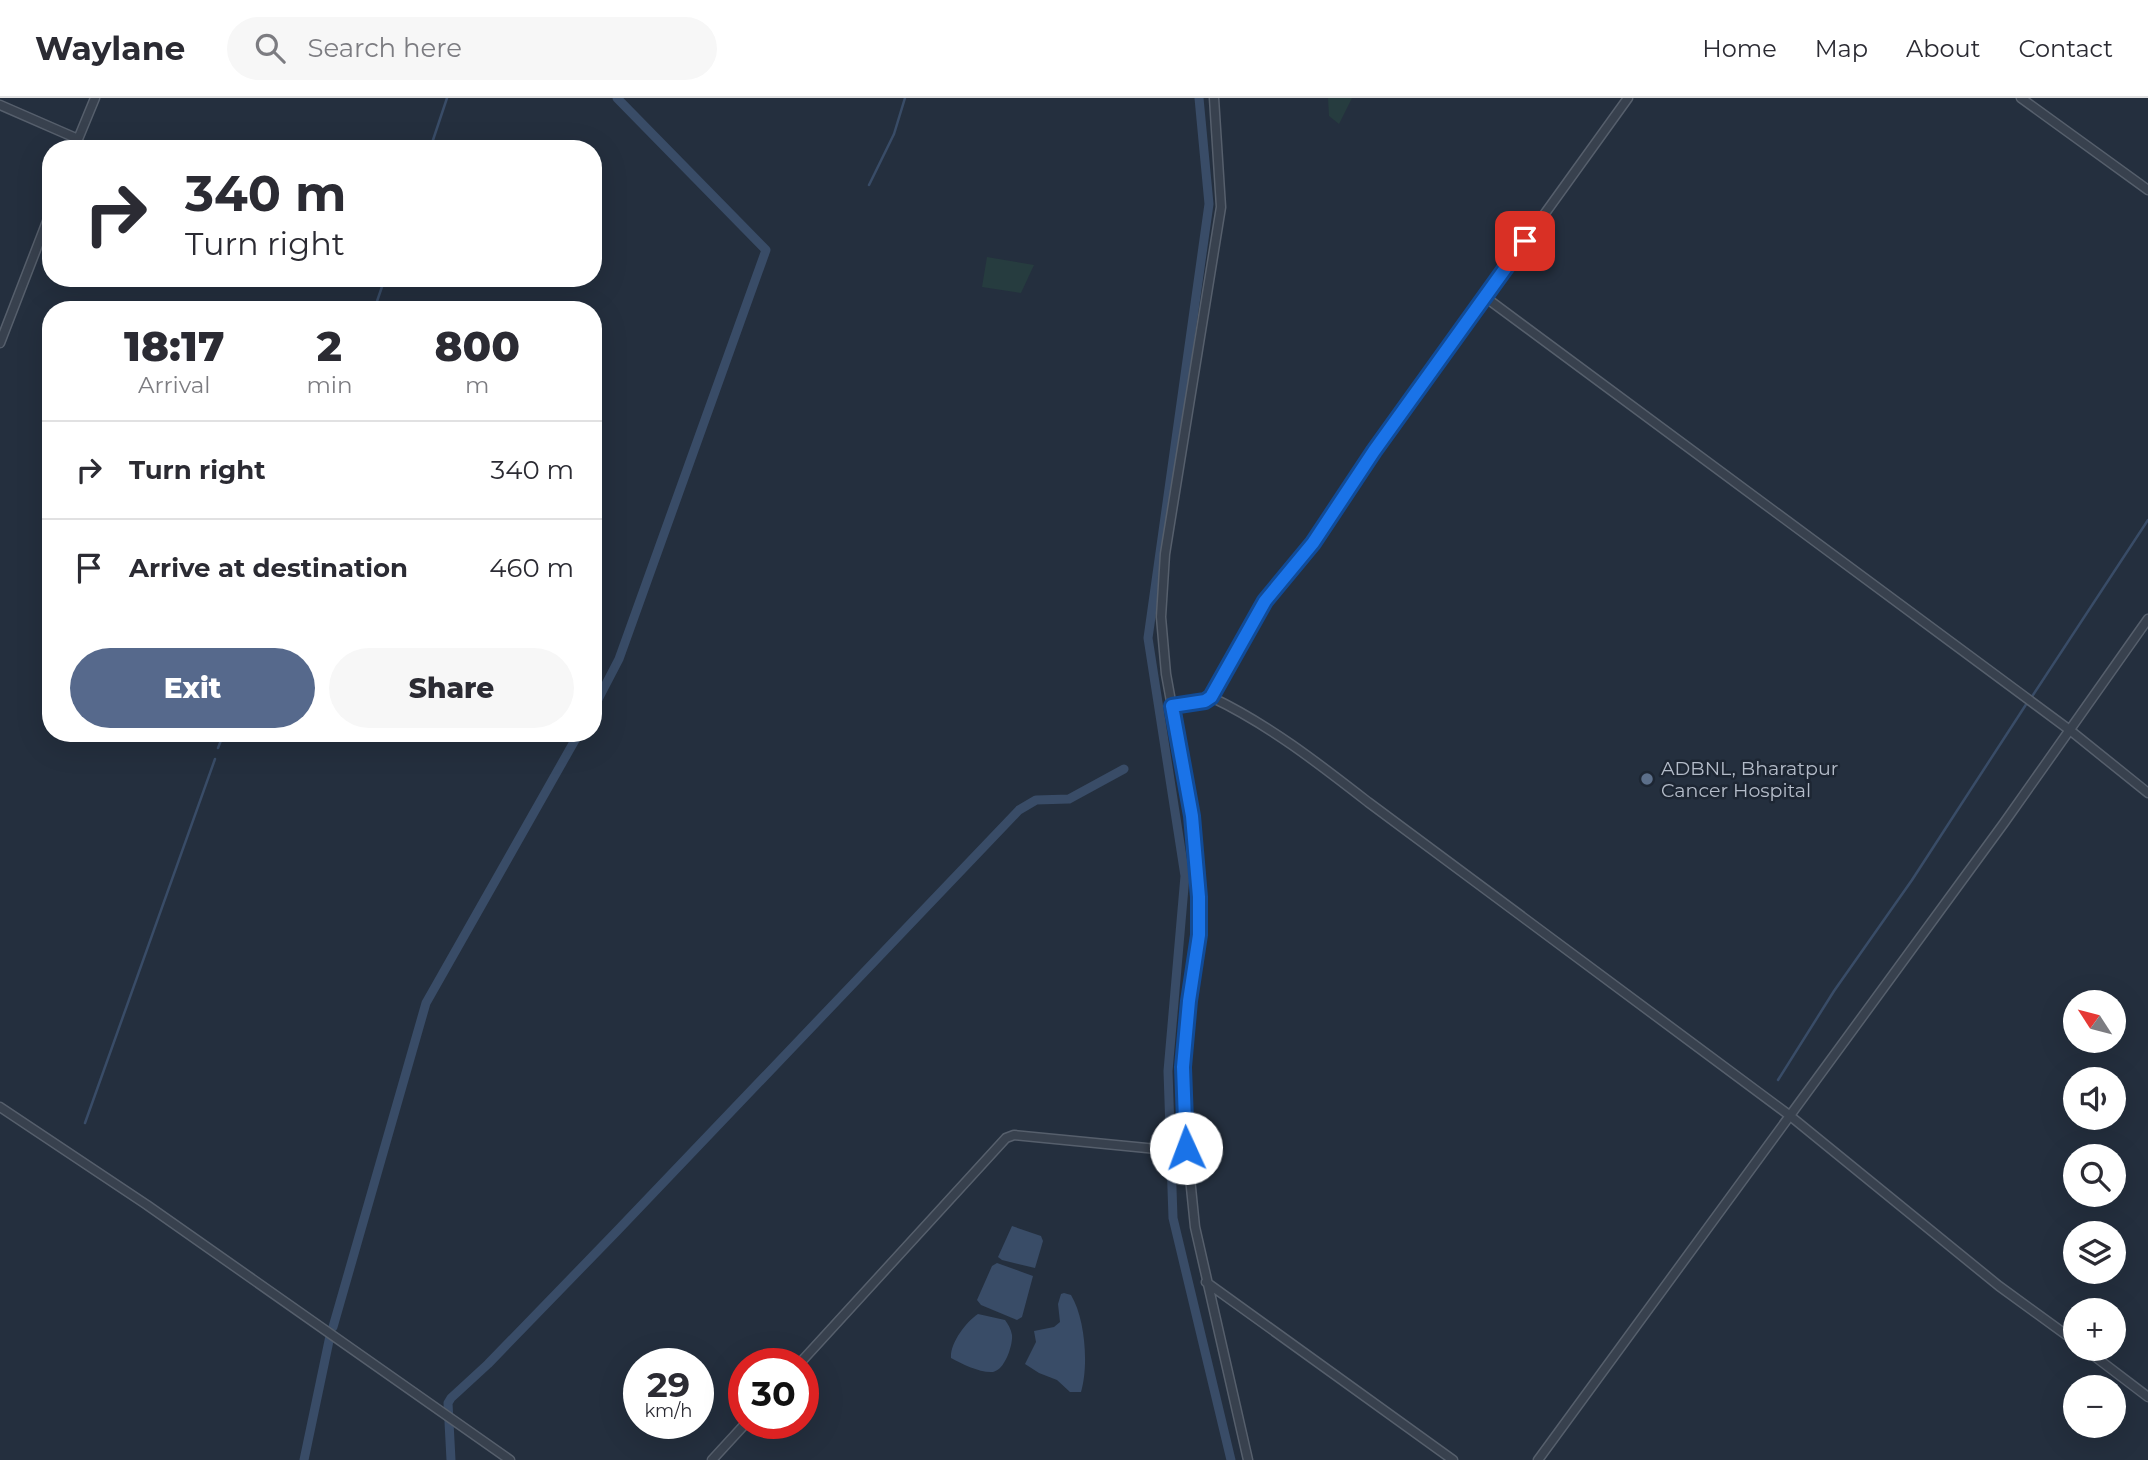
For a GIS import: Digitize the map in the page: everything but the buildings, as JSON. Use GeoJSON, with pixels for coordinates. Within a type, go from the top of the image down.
{"type":"FeatureCollection","features":[{"type":"Feature","properties":{"kind":"street"},"geometry":{"type":"LineString","coordinates":[[0,105],[78,139],[95,98]]}},
{"type":"Feature","properties":{"kind":"street"},"geometry":{"type":"LineString","coordinates":[[1214,98],[1221,207],[1165,554],[1161,617],[1166,674],[1192,816],[1199,897],[1199,935],[1183,1067],[1182,1149],[1206,1282],[1248,1460]]}},
{"type":"Feature","properties":{"kind":"street"},"geometry":{"type":"LineString","coordinates":[[1172,706],[1205,701],[1211,697],[1265,601],[1313,543],[1374,451],[1628,98]]}},
{"type":"Feature","properties":{"kind":"street"},"geometry":{"type":"LineString","coordinates":[[2021,98],[2148,190]]}},
{"type":"Feature","properties":{"kind":"street"},"geometry":{"type":"LineString","coordinates":[[0,343],[42,234]]}},
{"type":"Feature","properties":{"kind":"street"},"geometry":{"type":"LineString","coordinates":[[1485,297],[2071,732],[2148,793]]}},
{"type":"Feature","properties":{"kind":"street"},"geometry":{"type":"LineString","coordinates":[[1538,1460],[2071,732],[2148,619]]}},
{"type":"Feature","properties":{"kind":"street"},"geometry":{"type":"LineString","coordinates":[[1211,697],[1307,753],[1368,802],[1789,1115],[1999,1286],[2063,1333]]}},
{"type":"Feature","properties":{"kind":"street"},"geometry":{"type":"LineString","coordinates":[[0,1107],[147,1205],[510,1460]]}},
{"type":"Feature","properties":{"kind":"street"},"geometry":{"type":"LineString","coordinates":[[814,1348],[1006,1138],[1014,1135],[1167,1150],[1182,1149]]}},
{"type":"Feature","properties":{"kind":"street"},"geometry":{"type":"LineString","coordinates":[[1206,1282],[1453,1460]]}},
{"type":"Feature","properties":{"kind":"street"},"geometry":{"type":"LineString","coordinates":[[2101,1361],[2148,1397]]}},
{"type":"Feature","properties":{"kind":"street"},"geometry":{"type":"LineString","coordinates":[[712,1460],[731,1439]]}},
{"type":"Feature","properties":{"kind":"green space"},"geometry":{"type":"Polygon","coordinates":[[[1328,98],[1352,98],[1339,124],[1329,116],[1328,98]]]}},
{"type":"Feature","properties":{"kind":"green space"},"geometry":{"type":"Polygon","coordinates":[[[987,257],[1034,265],[1021,293],[982,287],[987,257]]]}},
{"type":"Feature","properties":{"kind":"water"},"geometry":{"type":"Polygon","coordinates":[[[1012,1226],[1041,1236],[1043,1241],[1035,1268],[998,1257],[1012,1226]]]}},
{"type":"Feature","properties":{"kind":"water"},"geometry":{"type":"Polygon","coordinates":[[[997,1263],[1033,1276],[1022,1317],[1017,1320],[981,1305],[977,1300],[992,1266],[997,1263]]]}},
{"type":"Feature","properties":{"kind":"water"},"geometry":{"type":"Polygon","coordinates":[[[1061,1294],[1071,1295],[1080,1316],[1085,1369],[1081,1392],[1070,1392],[1057,1380],[1025,1364],[1036,1342],[1034,1331],[1054,1327],[1060,1322],[1058,1304],[1061,1294]]]}},
{"type":"Feature","properties":{"kind":"water"},"geometry":{"type":"Polygon","coordinates":[[[978,1314],[1005,1320],[1012,1333],[1007,1356],[1001,1367],[993,1372],[977,1370],[951,1358],[953,1346],[960,1333],[978,1314]]]}},
{"type":"Feature","properties":{"kind":"waterway"},"geometry":{"type":"LineString","coordinates":[[433,140],[447,98]]}},
{"type":"Feature","properties":{"kind":"waterway"},"geometry":{"type":"LineString","coordinates":[[602,692],[619,659],[766,250],[617,98]]}},
{"type":"Feature","properties":{"kind":"waterway"},"geometry":{"type":"LineString","coordinates":[[869,185],[894,134],[905,98]]}},
{"type":"Feature","properties":{"kind":"waterway"},"geometry":{"type":"LineString","coordinates":[[1199,98],[1209,204],[1148,638],[1185,876],[1168,1071],[1173,1218],[1231,1460]]}},
{"type":"Feature","properties":{"kind":"waterway"},"geometry":{"type":"LineString","coordinates":[[377,301],[382,287]]}},
{"type":"Feature","properties":{"kind":"waterway"},"geometry":{"type":"LineString","coordinates":[[2031,698],[2148,520]]}},
{"type":"Feature","properties":{"kind":"waterway"},"geometry":{"type":"LineString","coordinates":[[1778,1080],[1834,991],[1912,880],[2027,703]]}},
{"type":"Feature","properties":{"kind":"waterway"},"geometry":{"type":"LineString","coordinates":[[218,748],[220,742]]}},
{"type":"Feature","properties":{"kind":"waterway"},"geometry":{"type":"LineString","coordinates":[[333,1327],[426,1003],[574,742]]}},
{"type":"Feature","properties":{"kind":"waterway"},"geometry":{"type":"LineString","coordinates":[[85,1123],[215,759]]}},
{"type":"Feature","properties":{"kind":"waterway"},"geometry":{"type":"LineString","coordinates":[[451,1460],[448,1403],[451,1398],[488,1364],[617,1231],[1019,810],[1036,800],[1069,799],[1124,769]]}},
{"type":"Feature","properties":{"kind":"waterway"},"geometry":{"type":"LineString","coordinates":[[304,1460],[330,1336]]}},
{"type":"Feature","properties":{"kind":"place","name":"ADBNL, Bharatpur Cancer Hospital"},"geometry":{"type":"Point","coordinates":[1647,779]}},
{"type":"Feature","properties":{"kind":"route"},"geometry":{"type":"LineString","coordinates":[[1186,1148],[1183,1067],[1199,935],[1199,897],[1192,816],[1172,706],[1205,701],[1211,697],[1265,601],[1313,543],[1374,451],[1525,241]]}}]}
